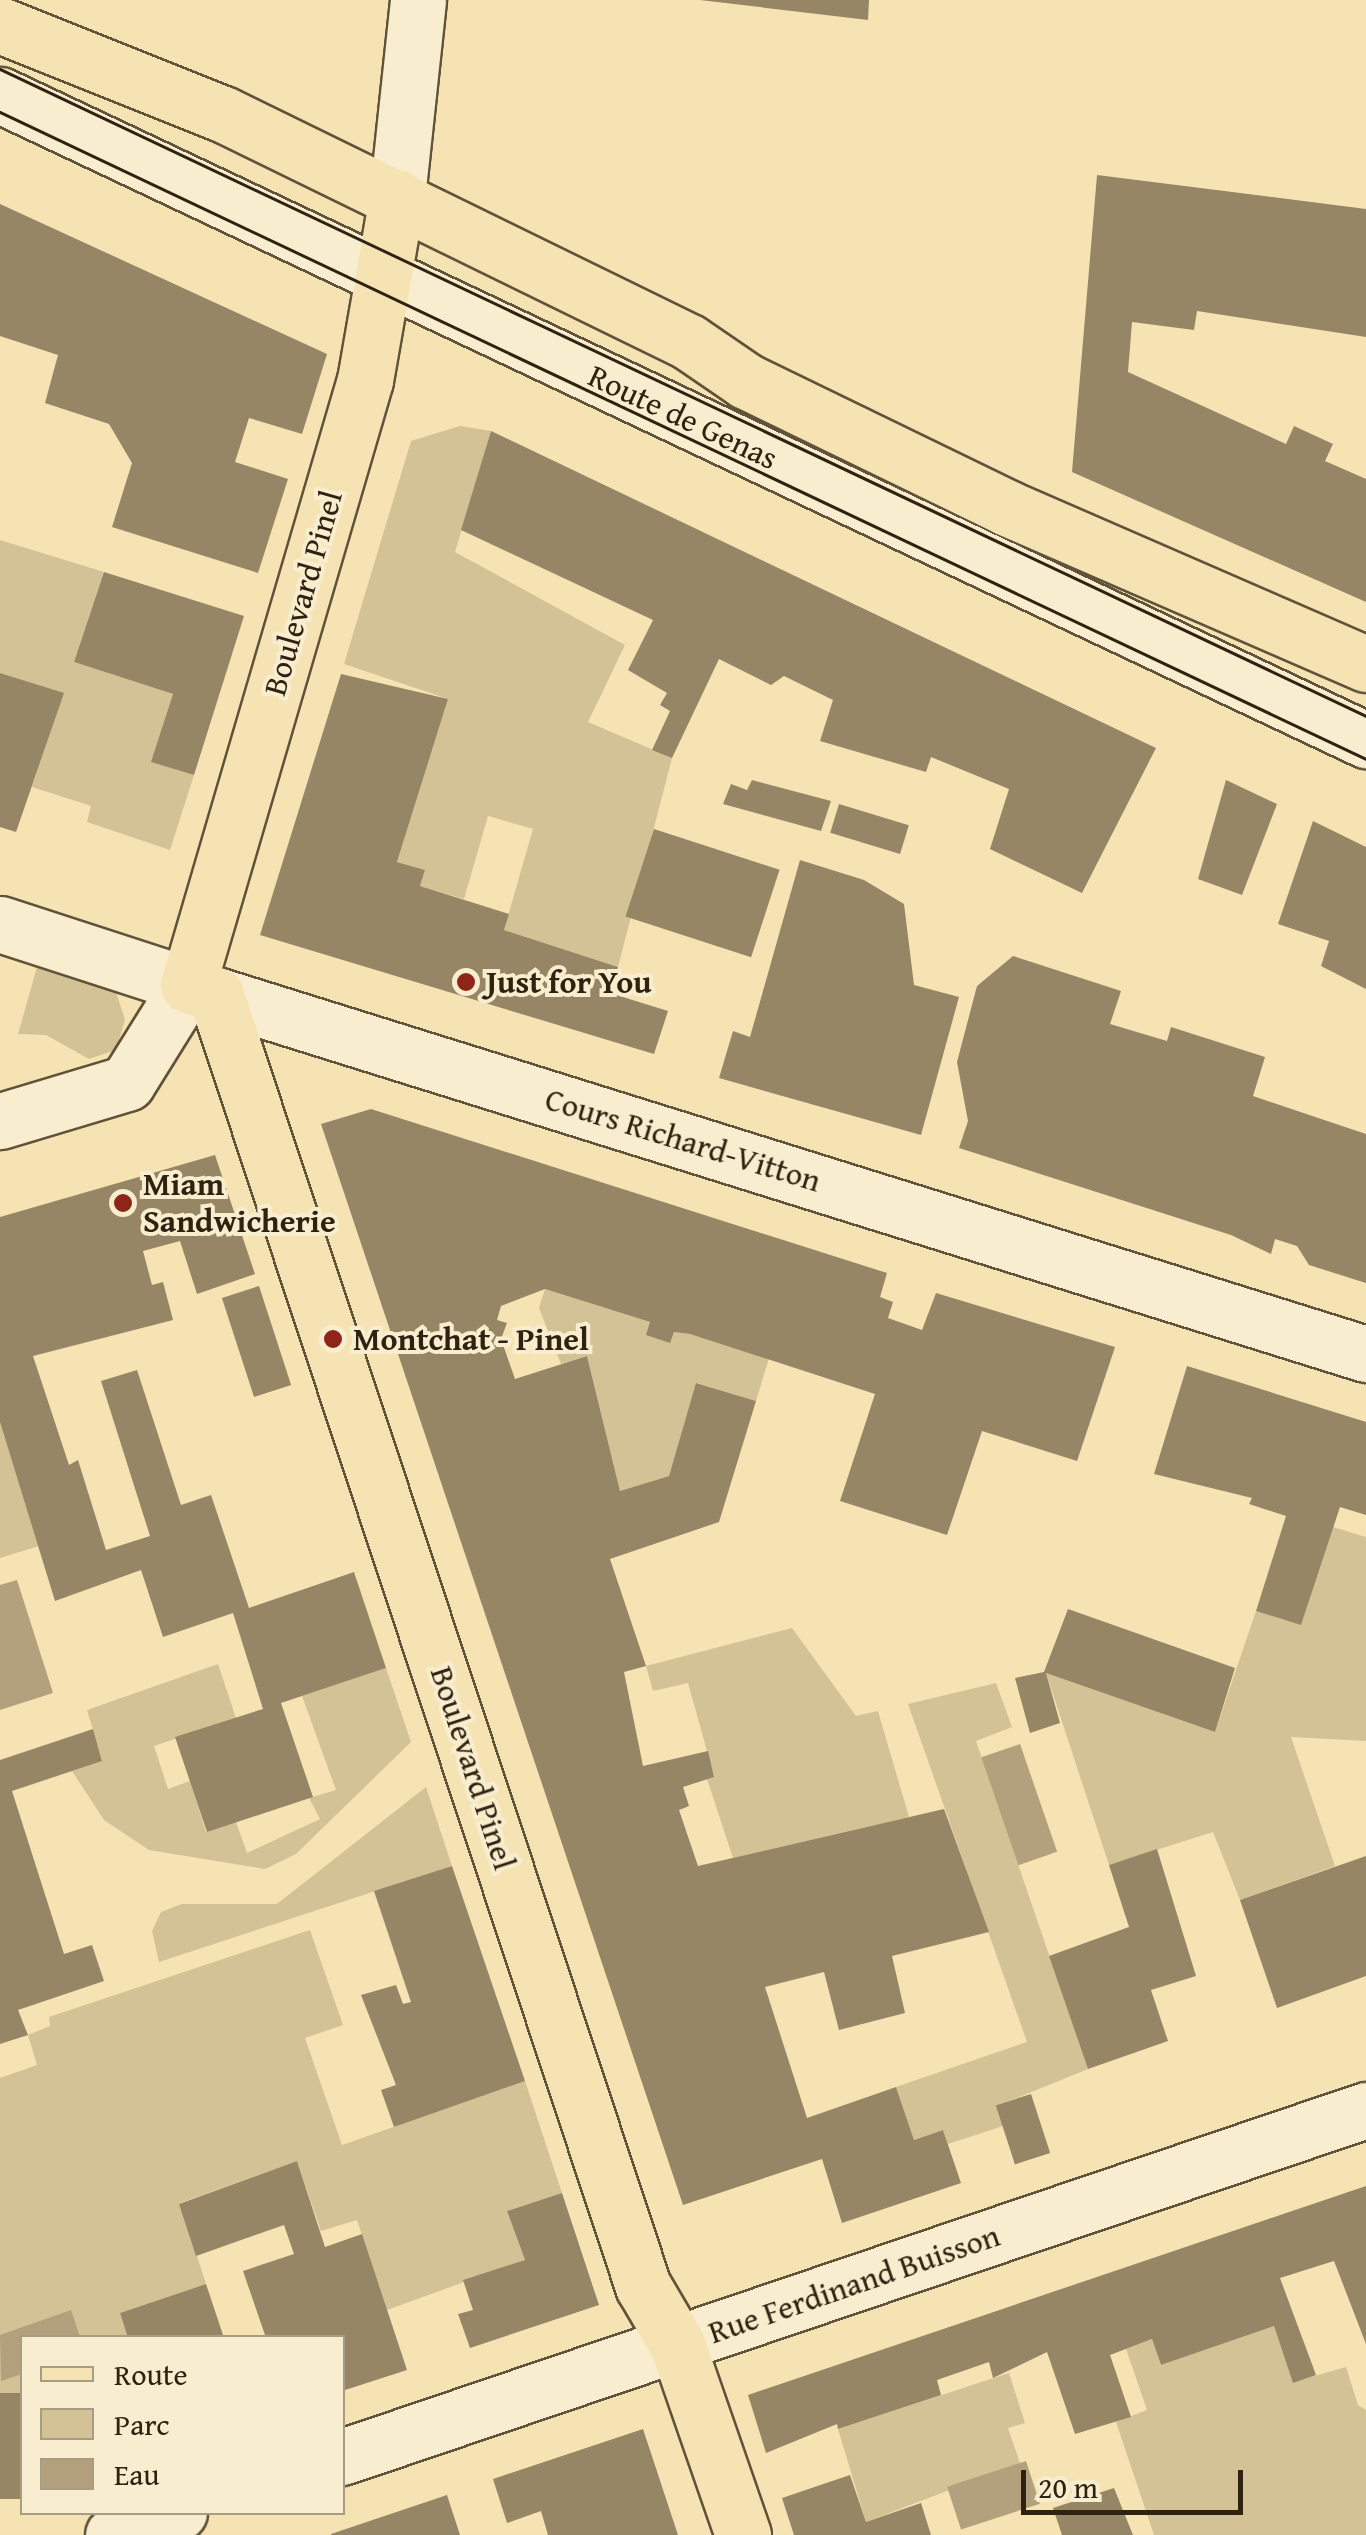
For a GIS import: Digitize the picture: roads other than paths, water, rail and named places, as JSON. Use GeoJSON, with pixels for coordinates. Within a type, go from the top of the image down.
{"type":"FeatureCollection","features":[{"type":"Feature","properties":{"kind":"main road","name":"Route de Genas"},"geometry":{"type":"LineString","coordinates":[[0,25],[222,114],[689,342],[746,380],[1007,508],[1366,664]]}},
{"type":"Feature","properties":{"kind":"main road","name":"Boulevard Pinel"},"geometry":{"type":"LineString","coordinates":[[396,196],[365,380],[202,990],[642,2286],[677,2344],[744,2535]]}},
{"type":"Feature","properties":{"kind":"street"},"geometry":{"type":"LineString","coordinates":[[396,196],[418,0]]}},
{"type":"Feature","properties":{"kind":"street","name":"Route de Genas"},"geometry":{"type":"LineString","coordinates":[[0,94],[1366,740]]}},
{"type":"Feature","properties":{"kind":"street","name":"Cours Richard-Vitton"},"geometry":{"type":"LineString","coordinates":[[0,924],[1366,1354]]}},
{"type":"Feature","properties":{"kind":"street"},"geometry":{"type":"LineString","coordinates":[[0,1121],[127,1083],[202,990]]}},
{"type":"Feature","properties":{"kind":"street","name":"Rue Ferdinand Buisson"},"geometry":{"type":"LineString","coordinates":[[345,2456],[1366,2110]]}},
{"type":"Feature","properties":{"kind":"street"},"geometry":{"type":"LineString","coordinates":[[113,2535],[170,2515]]}},
{"type":"Feature","properties":{"kind":"water"},"geometry":{"type":"Polygon","coordinates":[[[17,1580],[53,1693],[0,1710],[0,1585],[17,1580]]]}},
{"type":"Feature","properties":{"kind":"water"},"geometry":{"type":"Polygon","coordinates":[[[1020,1744],[1057,1852],[1018,1865],[981,1757],[1020,1744]]]}},
{"type":"Feature","properties":{"kind":"water"},"geometry":{"type":"Polygon","coordinates":[[[71,2310],[79,2335],[20,2335],[20,2375],[1,2381],[0,2335],[71,2310]]]}},
{"type":"Feature","properties":{"kind":"water"},"geometry":{"type":"Polygon","coordinates":[[[1026,2461],[1040,2504],[961,2529],[947,2487],[1026,2461]]]}},
{"type":"Feature","properties":{"kind":"tram line"},"geometry":{"type":"LineString","coordinates":[[0,69],[1366,716]]}},
{"type":"Feature","properties":{"kind":"tram line"},"geometry":{"type":"LineString","coordinates":[[0,112],[1366,759]]}},
{"type":"Feature","properties":{"kind":"place","name":"Just for You"},"geometry":{"type":"Point","coordinates":[466,982]}},
{"type":"Feature","properties":{"kind":"place","name":"Miam Sandwicherie"},"geometry":{"type":"Point","coordinates":[123,1203]}},
{"type":"Feature","properties":{"kind":"place","name":"Montchat - Pinel"},"geometry":{"type":"Point","coordinates":[333,1339]}}]}
